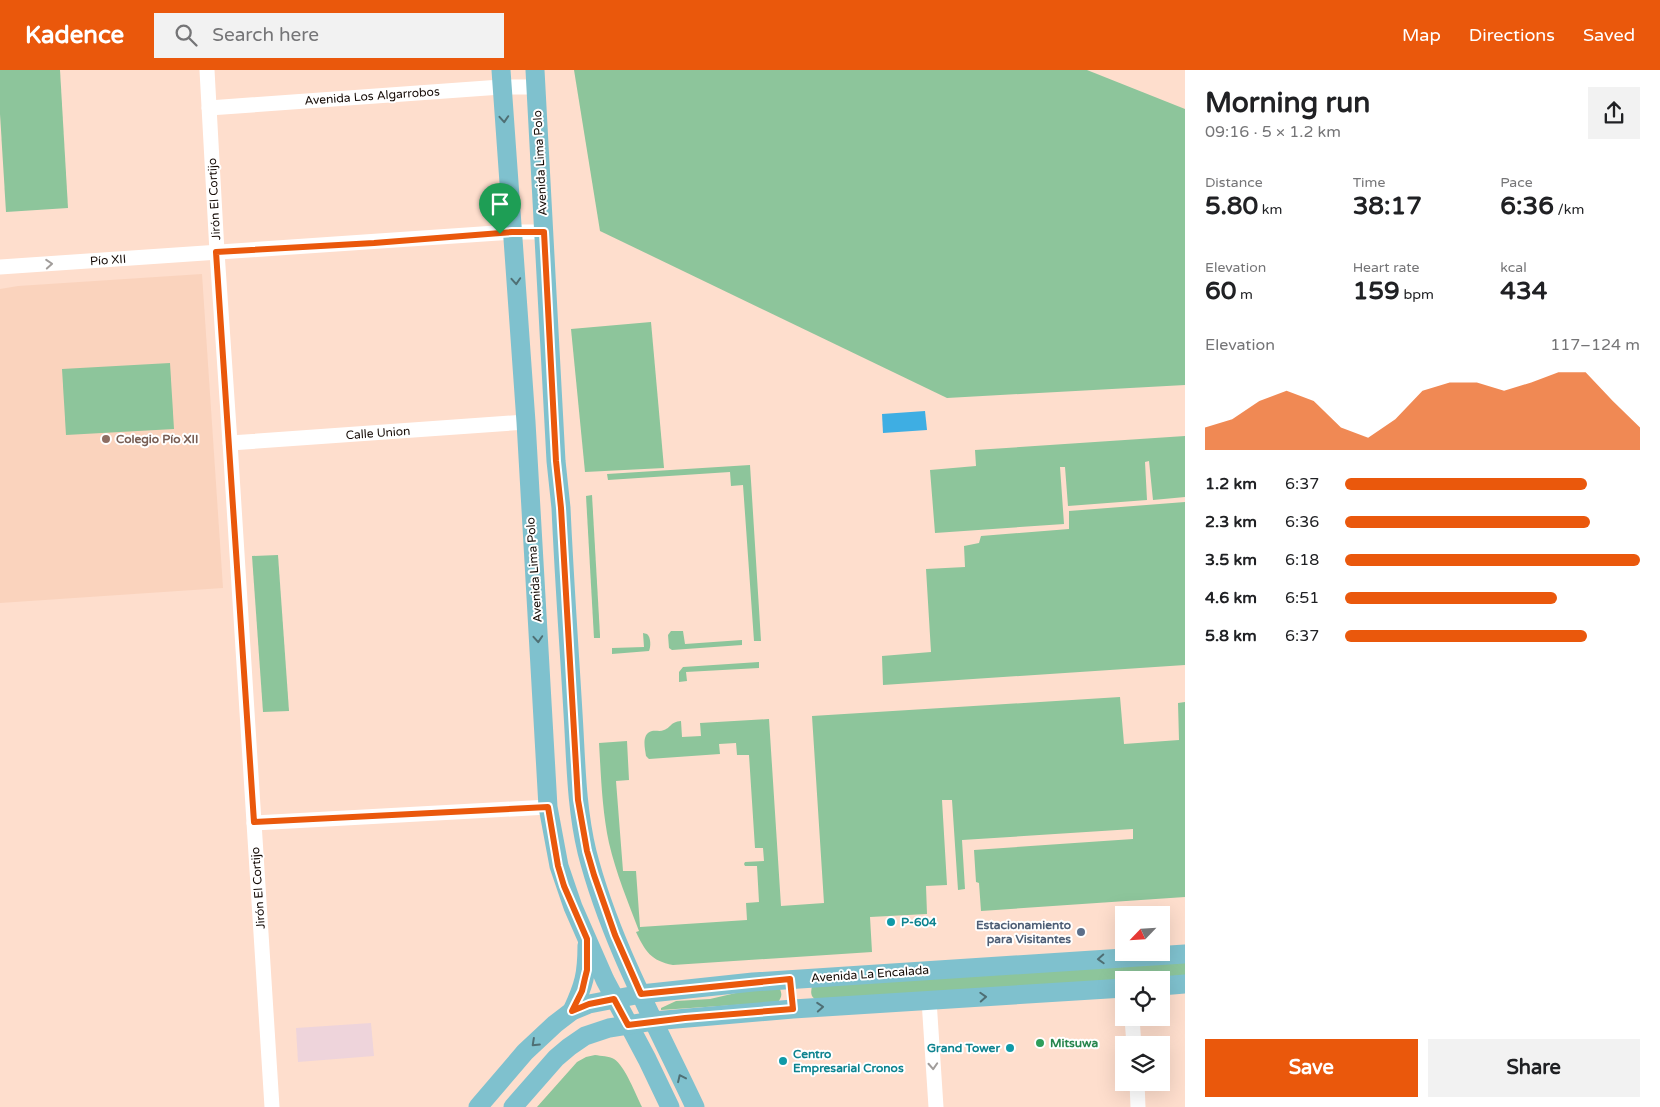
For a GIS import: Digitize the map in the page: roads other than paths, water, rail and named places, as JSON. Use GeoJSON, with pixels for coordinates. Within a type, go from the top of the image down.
{"type":"FeatureCollection","features":[{"type":"Feature","properties":{"kind":"main road","name":"Avenida Lima Polo"},"geometry":{"type":"LineString","coordinates":[[501,78],[526,422],[548,807],[558,866],[567,893],[614,999],[670,1107]]}},
{"type":"Feature","properties":{"kind":"main road","name":"Avenida Lima Polo"},"geometry":{"type":"LineString","coordinates":[[535,78],[578,800],[587,851],[615,935],[653,1021],[695,1107]]}},
{"type":"Feature","properties":{"kind":"main road"},"geometry":{"type":"LineString","coordinates":[[530,511],[561,508]]}},
{"type":"Feature","properties":{"kind":"main road"},"geometry":{"type":"LineString","coordinates":[[572,1011],[582,991],[587,970],[587,939]]}},
{"type":"Feature","properties":{"kind":"main road","name":"Avenida La Encalada"},"geometry":{"type":"LineString","coordinates":[[478,1107],[525,1052],[555,1024],[572,1011],[589,1004],[641,994],[790,979],[1185,954]]}},
{"type":"Feature","properties":{"kind":"main road"},"geometry":{"type":"LineString","coordinates":[[790,979],[793,1009]]}},
{"type":"Feature","properties":{"kind":"main road"},"geometry":{"type":"LineString","coordinates":[[1170,985],[1185,984]]}},
{"type":"Feature","properties":{"kind":"main road"},"geometry":{"type":"LineString","coordinates":[[513,1107],[556,1058],[569,1047],[591,1034],[628,1025],[653,1021],[793,1009],[1115,989]]}},
{"type":"Feature","properties":{"kind":"street","name":"Jirón El Cortijo"},"geometry":{"type":"LineString","coordinates":[[207,70],[216,252],[272,1107]]}},
{"type":"Feature","properties":{"kind":"street","name":"Avenida Los Algarrobos"},"geometry":{"type":"LineString","coordinates":[[209,108],[501,78],[535,78]]}},
{"type":"Feature","properties":{"kind":"street","name":"Pío XII"},"geometry":{"type":"LineString","coordinates":[[0,267],[374,243],[512,232],[544,232]]}},
{"type":"Feature","properties":{"kind":"street","name":"Calle Union"},"geometry":{"type":"LineString","coordinates":[[230,444],[526,422]]}},
{"type":"Feature","properties":{"kind":"street"},"geometry":{"type":"LineString","coordinates":[[254,822],[548,807]]}},
{"type":"Feature","properties":{"kind":"street"},"geometry":{"type":"LineString","coordinates":[[929,1000],[936,1107]]}},
{"type":"Feature","properties":{"kind":"street"},"geometry":{"type":"LineString","coordinates":[[1137,1091],[1138,1107]]}},
{"type":"Feature","properties":{"kind":"water"},"geometry":{"type":"Polygon","coordinates":[[[925,411],[927,430],[883,433],[882,414],[925,411]]]}},
{"type":"Feature","properties":{"kind":"place","name":"Colegio Pío XII"},"geometry":{"type":"Point","coordinates":[106,439]}},
{"type":"Feature","properties":{"kind":"place","name":"P-604"},"geometry":{"type":"Point","coordinates":[891,922]}},
{"type":"Feature","properties":{"kind":"place","name":"Estacionamiento para Visitantes"},"geometry":{"type":"Point","coordinates":[1081,932]}},
{"type":"Feature","properties":{"kind":"place","name":"Mitsuwa"},"geometry":{"type":"Point","coordinates":[1040,1043]}},
{"type":"Feature","properties":{"kind":"place","name":"Grand Tower"},"geometry":{"type":"Point","coordinates":[1010,1048]}},
{"type":"Feature","properties":{"kind":"place","name":"Centro Empresarial Cronos"},"geometry":{"type":"Point","coordinates":[783,1061]}}]}
